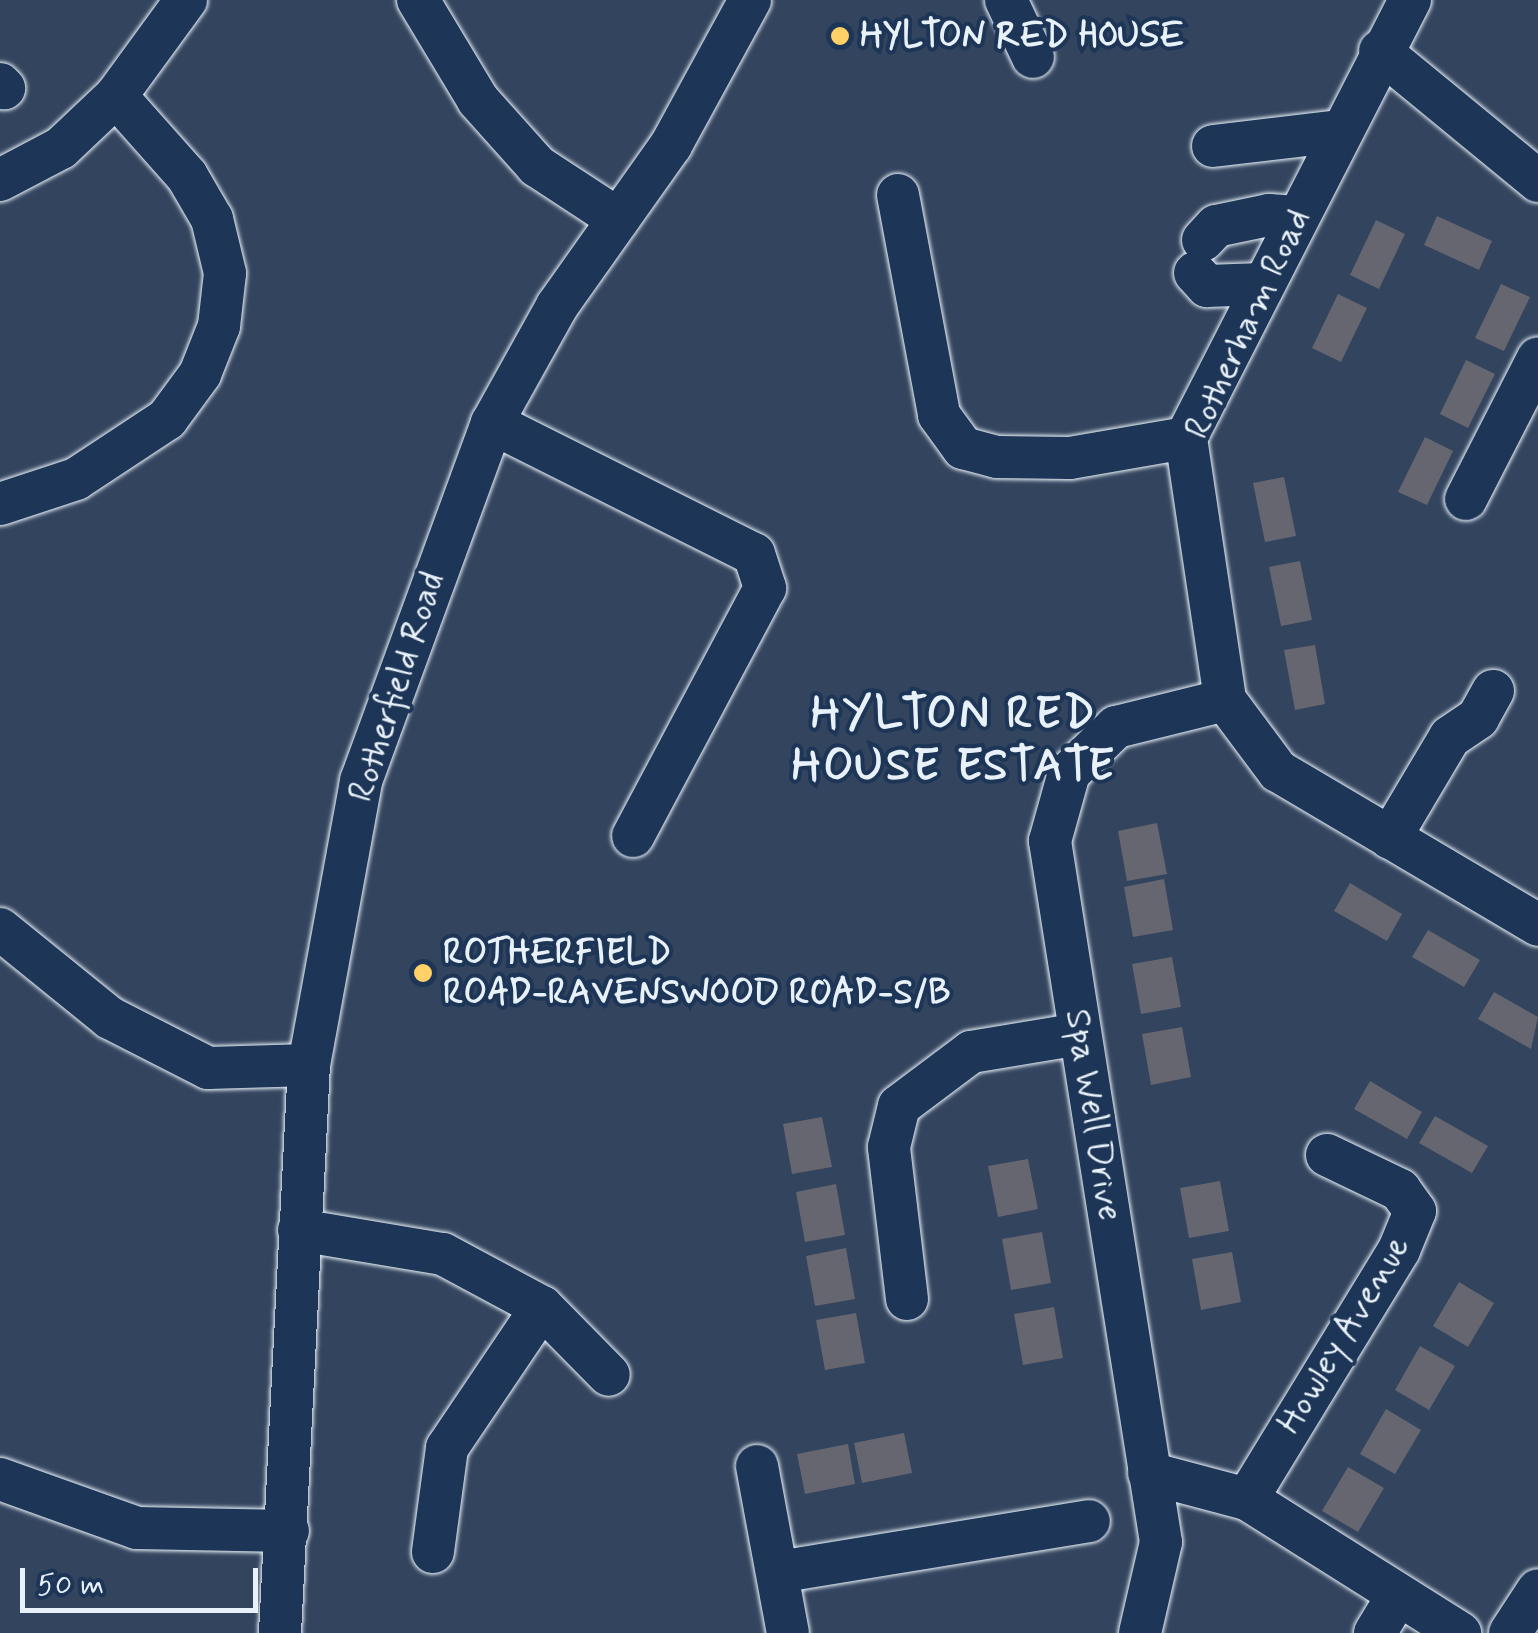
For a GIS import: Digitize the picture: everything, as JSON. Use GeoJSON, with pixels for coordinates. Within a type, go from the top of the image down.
{"type":"FeatureCollection","features":[{"type":"Feature","properties":{"kind":"street"},"geometry":{"type":"LineString","coordinates":[[0,180],[62,148],[116,96],[186,0]]}},
{"type":"Feature","properties":{"kind":"street"},"geometry":{"type":"LineString","coordinates":[[418,0],[478,100],[537,166],[618,219]]}},
{"type":"Feature","properties":{"kind":"street"},"geometry":{"type":"LineString","coordinates":[[707,0],[722,45]]}},
{"type":"Feature","properties":{"kind":"street","name":"Rotherfield Road"},"geometry":{"type":"LineString","coordinates":[[280,1633],[309,1065],[361,781],[492,423],[557,306],[671,145],[722,45],[750,0]]}},
{"type":"Feature","properties":{"kind":"street"},"geometry":{"type":"LineString","coordinates":[[1006,0],[1033,57]]}},
{"type":"Feature","properties":{"kind":"street","name":"Rotherham Road"},"geometry":{"type":"LineString","coordinates":[[1410,0],[1380,51],[1186,438],[1225,700],[1278,772],[1538,924]]}},
{"type":"Feature","properties":{"kind":"street"},"geometry":{"type":"LineString","coordinates":[[1380,51],[1538,180]]}},
{"type":"Feature","properties":{"kind":"street"},"geometry":{"type":"LineString","coordinates":[[0,504],[76,479],[167,419],[200,374],[219,326],[225,273],[212,220],[177,163],[116,96]]}},
{"type":"Feature","properties":{"kind":"street"},"geometry":{"type":"LineString","coordinates":[[1213,146],[1341,131]]}},
{"type":"Feature","properties":{"kind":"street"},"geometry":{"type":"LineString","coordinates":[[898,195],[939,415],[964,448],[997,458],[1070,458],[1186,438]]}},
{"type":"Feature","properties":{"kind":"street"},"geometry":{"type":"LineString","coordinates":[[1262,284],[1206,286],[1206,241],[1301,209]]}},
{"type":"Feature","properties":{"kind":"street"},"geometry":{"type":"LineString","coordinates":[[1466,498],[1538,358]]}},
{"type":"Feature","properties":{"kind":"street"},"geometry":{"type":"LineString","coordinates":[[492,423],[754,554],[765,588],[633,836]]}},
{"type":"Feature","properties":{"kind":"street"},"geometry":{"type":"LineString","coordinates":[[1390,838],[1450,736],[1478,718],[1493,691]]}},
{"type":"Feature","properties":{"kind":"street","name":"Spa Well Drive"},"geometry":{"type":"LineString","coordinates":[[1140,1633],[1161,1542],[1050,841],[1069,773],[1116,727],[1225,700]]}},
{"type":"Feature","properties":{"kind":"street"},"geometry":{"type":"LineString","coordinates":[[0,928],[110,1018],[208,1068],[309,1065]]}},
{"type":"Feature","properties":{"kind":"street"},"geometry":{"type":"LineString","coordinates":[[907,1298],[888,1147],[899,1106],[971,1052],[1080,1034]]}},
{"type":"Feature","properties":{"kind":"street","name":"Howley Avenue"},"geometry":{"type":"LineString","coordinates":[[1246,1499],[1399,1250],[1416,1210],[1400,1190],[1327,1155]]}},
{"type":"Feature","properties":{"kind":"street"},"geometry":{"type":"LineString","coordinates":[[299,1230],[443,1254],[542,1306],[609,1375]]}},
{"type":"Feature","properties":{"kind":"street"},"geometry":{"type":"LineString","coordinates":[[433,1552],[434,1504],[447,1448],[542,1306]]}},
{"type":"Feature","properties":{"kind":"street"},"geometry":{"type":"LineString","coordinates":[[757,1466],[788,1633]]}},
{"type":"Feature","properties":{"kind":"street"},"geometry":{"type":"LineString","coordinates":[[1149,1473],[1246,1499],[1460,1633]]}},
{"type":"Feature","properties":{"kind":"street"},"geometry":{"type":"LineString","coordinates":[[0,1479],[137,1528],[288,1531]]}},
{"type":"Feature","properties":{"kind":"street"},"geometry":{"type":"LineString","coordinates":[[778,1572],[1089,1522]]}},
{"type":"Feature","properties":{"kind":"street"},"geometry":{"type":"LineString","coordinates":[[1510,1633],[1538,1590]]}},
{"type":"Feature","properties":{"kind":"street"},"geometry":{"type":"LineString","coordinates":[[1375,1633],[1398,1594]]}},
{"type":"Feature","properties":{"kind":"building"},"geometry":{"type":"Polygon","coordinates":[[[1437,216],[1492,241],[1479,270],[1424,245],[1437,216]]]}},
{"type":"Feature","properties":{"kind":"building"},"geometry":{"type":"Polygon","coordinates":[[[1376,220],[1405,234],[1379,289],[1350,275],[1376,220]]]}},
{"type":"Feature","properties":{"kind":"building"},"geometry":{"type":"Polygon","coordinates":[[[1501,284],[1530,297],[1504,351],[1475,338],[1501,284]]]}},
{"type":"Feature","properties":{"kind":"building"},"geometry":{"type":"Polygon","coordinates":[[[1338,294],[1367,308],[1341,362],[1312,348],[1338,294]]]}},
{"type":"Feature","properties":{"kind":"building"},"geometry":{"type":"Polygon","coordinates":[[[1466,360],[1495,374],[1468,428],[1440,414],[1466,360]]]}},
{"type":"Feature","properties":{"kind":"building"},"geometry":{"type":"Polygon","coordinates":[[[1425,437],[1453,451],[1427,505],[1398,492],[1425,437]]]}},
{"type":"Feature","properties":{"kind":"building"},"geometry":{"type":"Polygon","coordinates":[[[1284,477],[1296,536],[1265,542],[1253,483],[1284,477]]]}},
{"type":"Feature","properties":{"kind":"building"},"geometry":{"type":"Polygon","coordinates":[[[1300,561],[1312,620],[1281,626],[1269,567],[1300,561]]]}},
{"type":"Feature","properties":{"kind":"building"},"geometry":{"type":"Polygon","coordinates":[[[1315,645],[1325,704],[1295,710],[1284,650],[1315,645]]]}},
{"type":"Feature","properties":{"kind":"building"},"geometry":{"type":"Polygon","coordinates":[[[1157,823],[1167,874],[1127,881],[1118,831],[1157,823]]]}},
{"type":"Feature","properties":{"kind":"building"},"geometry":{"type":"Polygon","coordinates":[[[1164,879],[1173,930],[1133,937],[1124,887],[1164,879]]]}},
{"type":"Feature","properties":{"kind":"building"},"geometry":{"type":"Polygon","coordinates":[[[1350,883],[1402,914],[1387,941],[1334,911],[1350,883]]]}},
{"type":"Feature","properties":{"kind":"building"},"geometry":{"type":"Polygon","coordinates":[[[1428,930],[1480,960],[1464,987],[1412,957],[1428,930]]]}},
{"type":"Feature","properties":{"kind":"building"},"geometry":{"type":"Polygon","coordinates":[[[1172,957],[1181,1007],[1141,1014],[1132,964],[1172,957]]]}},
{"type":"Feature","properties":{"kind":"building"},"geometry":{"type":"Polygon","coordinates":[[[1494,992],[1538,1017],[1531,1049],[1478,1019],[1494,992]]]}},
{"type":"Feature","properties":{"kind":"building"},"geometry":{"type":"Polygon","coordinates":[[[1182,1027],[1191,1077],[1151,1085],[1142,1034],[1182,1027]]]}},
{"type":"Feature","properties":{"kind":"building"},"geometry":{"type":"Polygon","coordinates":[[[1370,1081],[1422,1112],[1407,1139],[1354,1109],[1370,1081]]]}},
{"type":"Feature","properties":{"kind":"building"},"geometry":{"type":"Polygon","coordinates":[[[1435,1116],[1488,1146],[1472,1173],[1419,1143],[1435,1116]]]}},
{"type":"Feature","properties":{"kind":"building"},"geometry":{"type":"Polygon","coordinates":[[[822,1117],[832,1167],[792,1174],[783,1124],[822,1117]]]}},
{"type":"Feature","properties":{"kind":"building"},"geometry":{"type":"Polygon","coordinates":[[[1028,1159],[1038,1209],[998,1217],[988,1166],[1028,1159]]]}},
{"type":"Feature","properties":{"kind":"building"},"geometry":{"type":"Polygon","coordinates":[[[1220,1181],[1229,1231],[1189,1238],[1180,1188],[1220,1181]]]}},
{"type":"Feature","properties":{"kind":"building"},"geometry":{"type":"Polygon","coordinates":[[[836,1184],[845,1235],[805,1242],[796,1192],[836,1184]]]}},
{"type":"Feature","properties":{"kind":"building"},"geometry":{"type":"Polygon","coordinates":[[[1042,1232],[1051,1283],[1011,1290],[1002,1239],[1042,1232]]]}},
{"type":"Feature","properties":{"kind":"building"},"geometry":{"type":"Polygon","coordinates":[[[846,1248],[855,1299],[815,1306],[806,1256],[846,1248]]]}},
{"type":"Feature","properties":{"kind":"building"},"geometry":{"type":"Polygon","coordinates":[[[1232,1252],[1241,1302],[1201,1310],[1192,1259],[1232,1252]]]}},
{"type":"Feature","properties":{"kind":"building"},"geometry":{"type":"Polygon","coordinates":[[[1459,1282],[1494,1303],[1468,1347],[1433,1326],[1459,1282]]]}},
{"type":"Feature","properties":{"kind":"building"},"geometry":{"type":"Polygon","coordinates":[[[1054,1307],[1063,1358],[1023,1365],[1014,1314],[1054,1307]]]}},
{"type":"Feature","properties":{"kind":"building"},"geometry":{"type":"Polygon","coordinates":[[[856,1313],[865,1363],[825,1370],[816,1320],[856,1313]]]}},
{"type":"Feature","properties":{"kind":"building"},"geometry":{"type":"Polygon","coordinates":[[[1420,1346],[1455,1366],[1429,1410],[1395,1390],[1420,1346]]]}},
{"type":"Feature","properties":{"kind":"building"},"geometry":{"type":"Polygon","coordinates":[[[1386,1409],[1421,1430],[1395,1474],[1360,1454],[1386,1409]]]}},
{"type":"Feature","properties":{"kind":"building"},"geometry":{"type":"Polygon","coordinates":[[[904,1433],[912,1473],[862,1483],[854,1443],[904,1433]]]}},
{"type":"Feature","properties":{"kind":"building"},"geometry":{"type":"Polygon","coordinates":[[[848,1444],[855,1484],[805,1494],[797,1454],[848,1444]]]}},
{"type":"Feature","properties":{"kind":"building"},"geometry":{"type":"Polygon","coordinates":[[[1348,1467],[1384,1488],[1358,1532],[1322,1511],[1348,1467]]]}},
{"type":"Feature","properties":{"kind":"place","name":"HYLTON RED HOUSE"},"geometry":{"type":"Point","coordinates":[840,36]}},
{"type":"Feature","properties":{"kind":"place","name":"ROTHERFIELD ROAD-RAVENSWOOD ROAD-S/B"},"geometry":{"type":"Point","coordinates":[423,973]}},
{"type":"Feature","properties":{"kind":"district","name":"HYLTON RED HOUSE ESTATE"},"geometry":{"type":"Point","coordinates":[954,741]}}]}
